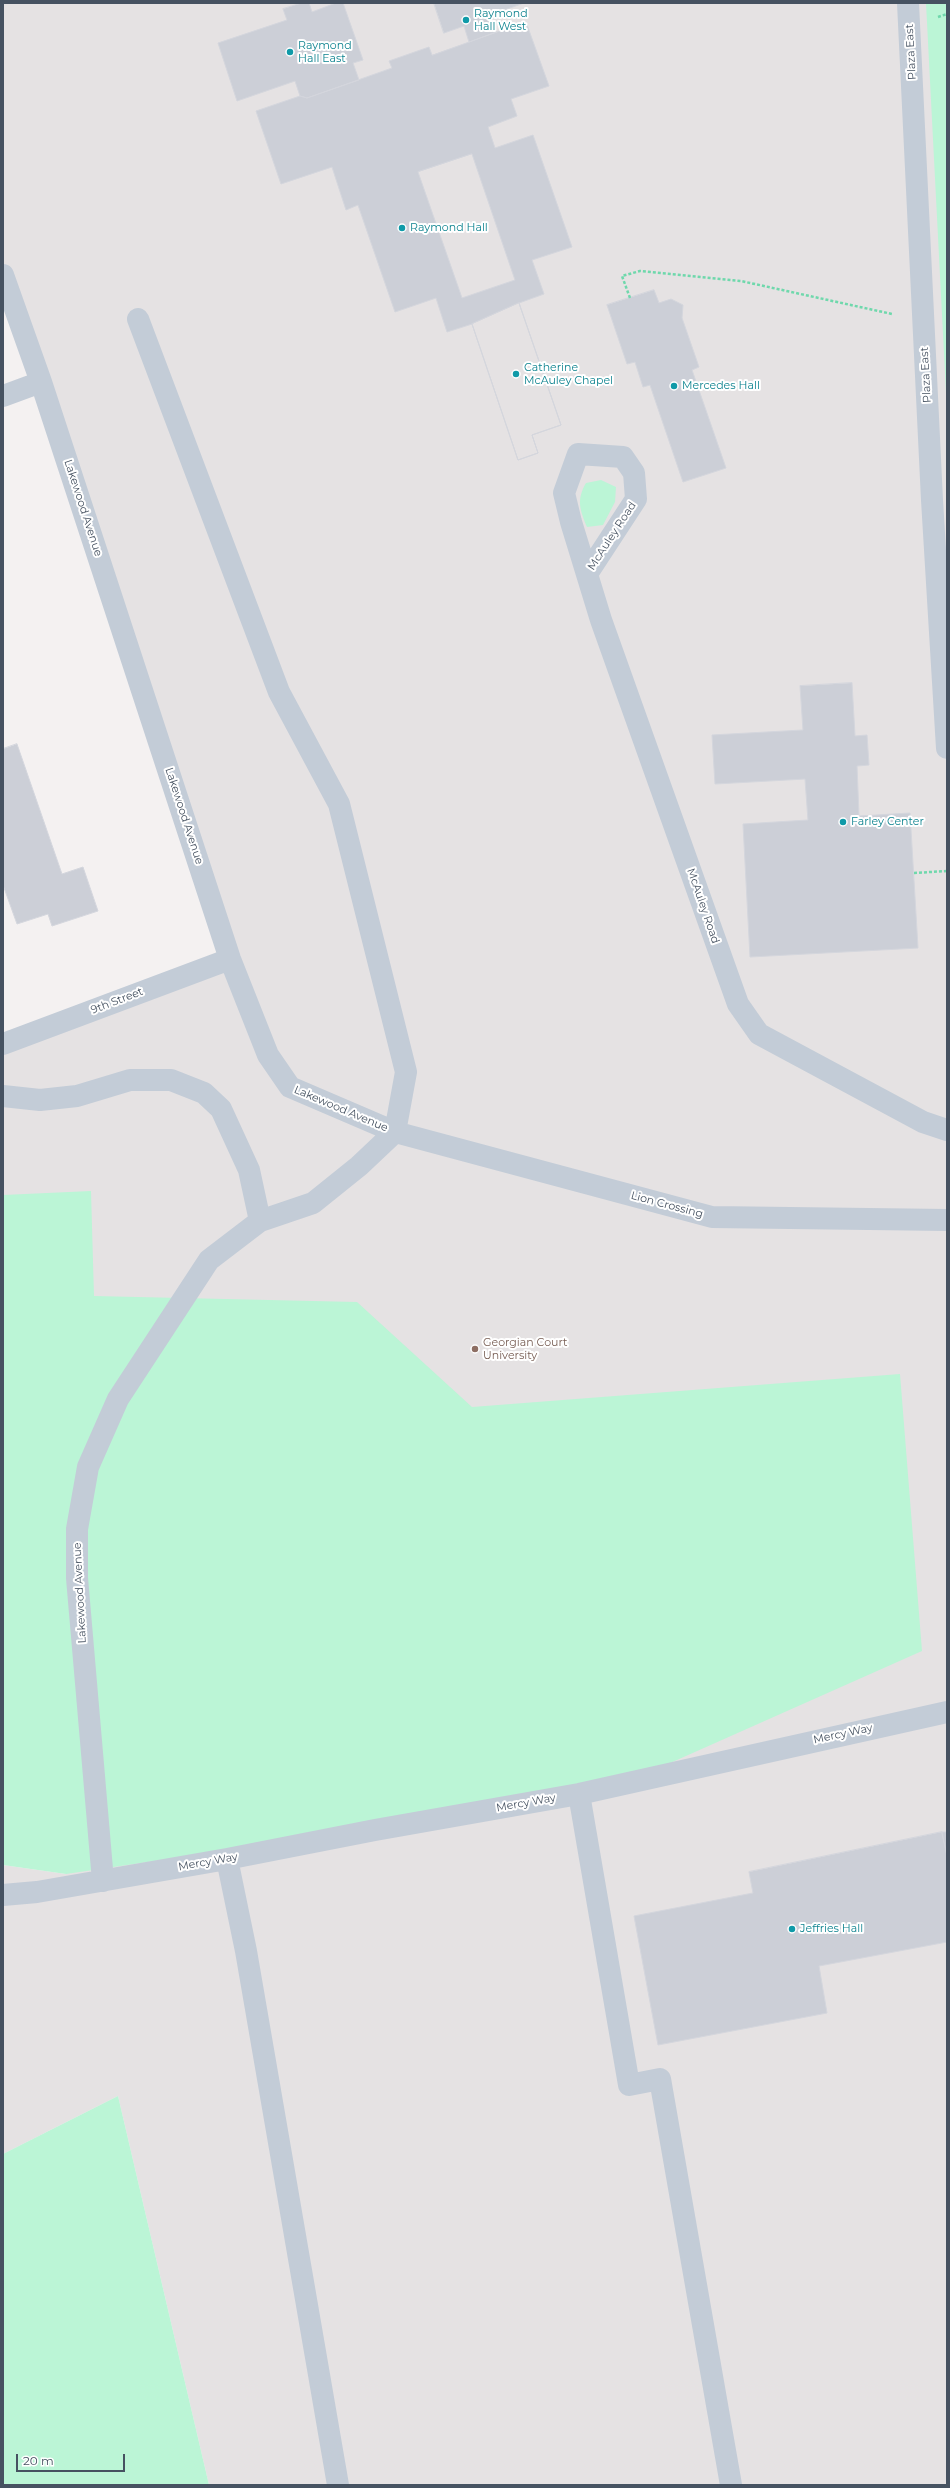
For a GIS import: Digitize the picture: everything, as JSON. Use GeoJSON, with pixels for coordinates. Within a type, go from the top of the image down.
{"type":"FeatureCollection","features":[{"type":"Feature","properties":{"kind":"street","name":"Plaza East"},"geometry":{"type":"LineString","coordinates":[[908,3],[923,321],[939,498],[947,748]]}},
{"type":"Feature","properties":{"kind":"street","name":"Lakewood Avenue"},"geometry":{"type":"LineString","coordinates":[[3,275],[41,382],[230,959],[268,1055],[290,1087],[394,1132],[359,1166],[313,1203],[260,1221],[209,1260],[118,1399],[88,1467],[77,1528],[77,1578],[103,1881]]}},
{"type":"Feature","properties":{"kind":"street"},"geometry":{"type":"LineString","coordinates":[[138,319],[279,692],[339,804],[406,1072],[394,1132]]}},
{"type":"Feature","properties":{"kind":"street"},"geometry":{"type":"LineString","coordinates":[[3,396],[41,382]]}},
{"type":"Feature","properties":{"kind":"street","name":"McAuley Road"},"geometry":{"type":"LineString","coordinates":[[587,574],[636,499],[634,473],[623,457],[578,454],[564,493],[587,574],[738,1004],[759,1034],[923,1122],[947,1130]]}},
{"type":"Feature","properties":{"kind":"street","name":"9th Street"},"geometry":{"type":"LineString","coordinates":[[3,1044],[230,959]]}},
{"type":"Feature","properties":{"kind":"street"},"geometry":{"type":"LineString","coordinates":[[3,1096],[40,1100],[77,1096],[130,1080],[171,1080],[204,1093],[221,1109],[249,1170],[260,1221]]}},
{"type":"Feature","properties":{"kind":"street","name":"Lion Crossing"},"geometry":{"type":"LineString","coordinates":[[394,1132],[712,1217],[947,1220]]}},
{"type":"Feature","properties":{"kind":"street","name":"Mercy Way"},"geometry":{"type":"LineString","coordinates":[[3,1895],[103,1881],[375,1830],[579,1794],[947,1712]]}},
{"type":"Feature","properties":{"kind":"street"},"geometry":{"type":"LineString","coordinates":[[579,1794],[629,2084],[660,2079],[731,2485]]}},
{"type":"Feature","properties":{"kind":"street"},"geometry":{"type":"LineString","coordinates":[[226,1859],[247,1958],[338,2485]]}},
{"type":"Feature","properties":{"kind":"path"},"geometry":{"type":"LineString","coordinates":[[630,298],[622,276],[640,271],[741,281],[923,321]]}},
{"type":"Feature","properties":{"kind":"path"},"geometry":{"type":"LineString","coordinates":[[914,873],[947,871]]}},
{"type":"Feature","properties":{"kind":"shaded area","name":"Georgian Court University"},"geometry":{"type":"Polygon","coordinates":[[[3,3],[947,3],[947,2485],[209,2485],[118,2096],[3,2154],[3,1865],[66,1874],[3,1662],[3,1035],[230,959],[3,296],[3,3]]]}},
{"type":"Feature","properties":{"kind":"green space"},"geometry":{"type":"Polygon","coordinates":[[[926,3],[947,3],[947,412],[926,3]]]}},
{"type":"Feature","properties":{"kind":"green space"},"geometry":{"type":"Polygon","coordinates":[[[601,480],[616,487],[615,502],[603,525],[587,527],[580,505],[581,495],[586,483],[601,480]]]}},
{"type":"Feature","properties":{"kind":"green space"},"geometry":{"type":"Polygon","coordinates":[[[91,1191],[94,1296],[357,1302],[472,1407],[900,1374],[922,1651],[596,1796],[66,1874],[3,1865],[3,1195],[91,1191]]]}},
{"type":"Feature","properties":{"kind":"green space"},"geometry":{"type":"Polygon","coordinates":[[[118,2096],[209,2485],[3,2485],[3,2154],[118,2096]]]}},
{"type":"Feature","properties":{"kind":"building","name":"Raymond Hall East"},"geometry":{"type":"Polygon","coordinates":[[[302,3],[309,3],[312,12],[336,3],[343,3],[363,60],[353,63],[359,80],[307,98],[300,96],[295,81],[237,101],[218,43],[287,20],[283,9],[302,3]]]}},
{"type":"Feature","properties":{"kind":"building","name":"Raymond Hall West"},"geometry":{"type":"Polygon","coordinates":[[[434,3],[524,3],[490,15],[496,32],[469,42],[464,26],[444,33],[434,3]]]}},
{"type":"Feature","properties":{"kind":"building","name":"Raymond Hall"},"geometry":{"type":"Polygon","coordinates":[[[526,22],[549,86],[511,99],[517,116],[488,127],[495,148],[533,135],[572,247],[532,260],[544,294],[519,303],[561,425],[532,435],[538,453],[518,460],[472,324],[447,332],[436,298],[395,312],[358,205],[346,210],[332,167],[281,184],[256,111],[300,96],[307,98],[392,68],[389,61],[429,47],[432,55],[526,22]],[[472,154],[418,172],[462,298],[515,280],[472,154]]]}},
{"type":"Feature","properties":{"kind":"building","name":"Mercedes Hall"},"geometry":{"type":"Polygon","coordinates":[[[654,290],[659,303],[671,299],[683,305],[682,318],[699,367],[692,370],[726,468],[683,482],[650,385],[643,387],[635,362],[627,364],[607,305],[654,290]]]}},
{"type":"Feature","properties":{"kind":"building","name":"Catherine McAuley Chapel"},"geometry":{"type":"Polygon","coordinates":[[[519,303],[561,425],[532,435],[538,453],[518,460],[472,324],[519,303]]]}},
{"type":"Feature","properties":{"kind":"building","name":"Farley Center"},"geometry":{"type":"Polygon","coordinates":[[[852,683],[855,736],[867,735],[869,765],[857,766],[859,816],[910,813],[918,948],[750,957],[743,824],[808,820],[805,779],[715,784],[712,735],[803,730],[800,686],[852,683]]]}},
{"type":"Feature","properties":{"kind":"building"},"geometry":{"type":"Polygon","coordinates":[[[17,744],[62,874],[83,867],[98,911],[52,926],[48,914],[17,924],[3,885],[3,749],[17,744]]]}},
{"type":"Feature","properties":{"kind":"building","name":"Jeffries Hall"},"geometry":{"type":"Polygon","coordinates":[[[942,1832],[947,1856],[947,1942],[819,1966],[827,2013],[658,2045],[634,1916],[753,1893],[749,1872],[942,1832]]]}},
{"type":"Feature","properties":{"kind":"building"},"geometry":{"type":"Polygon","coordinates":[[[942,1832],[947,1832],[947,1856],[942,1832]]]}},
{"type":"Feature","properties":{"kind":"place","name":"Raymond Hall West"},"geometry":{"type":"Point","coordinates":[466,20]}},
{"type":"Feature","properties":{"kind":"place","name":"Raymond Hall East"},"geometry":{"type":"Point","coordinates":[290,52]}},
{"type":"Feature","properties":{"kind":"place","name":"Raymond Hall"},"geometry":{"type":"Point","coordinates":[402,228]}},
{"type":"Feature","properties":{"kind":"place","name":"Catherine McAuley Chapel"},"geometry":{"type":"Point","coordinates":[516,374]}},
{"type":"Feature","properties":{"kind":"place","name":"Mercedes Hall"},"geometry":{"type":"Point","coordinates":[674,386]}},
{"type":"Feature","properties":{"kind":"place","name":"Farley Center"},"geometry":{"type":"Point","coordinates":[843,822]}},
{"type":"Feature","properties":{"kind":"place","name":"Georgian Court University"},"geometry":{"type":"Point","coordinates":[475,1349]}},
{"type":"Feature","properties":{"kind":"place","name":"Jeffries Hall"},"geometry":{"type":"Point","coordinates":[792,1929]}}]}
